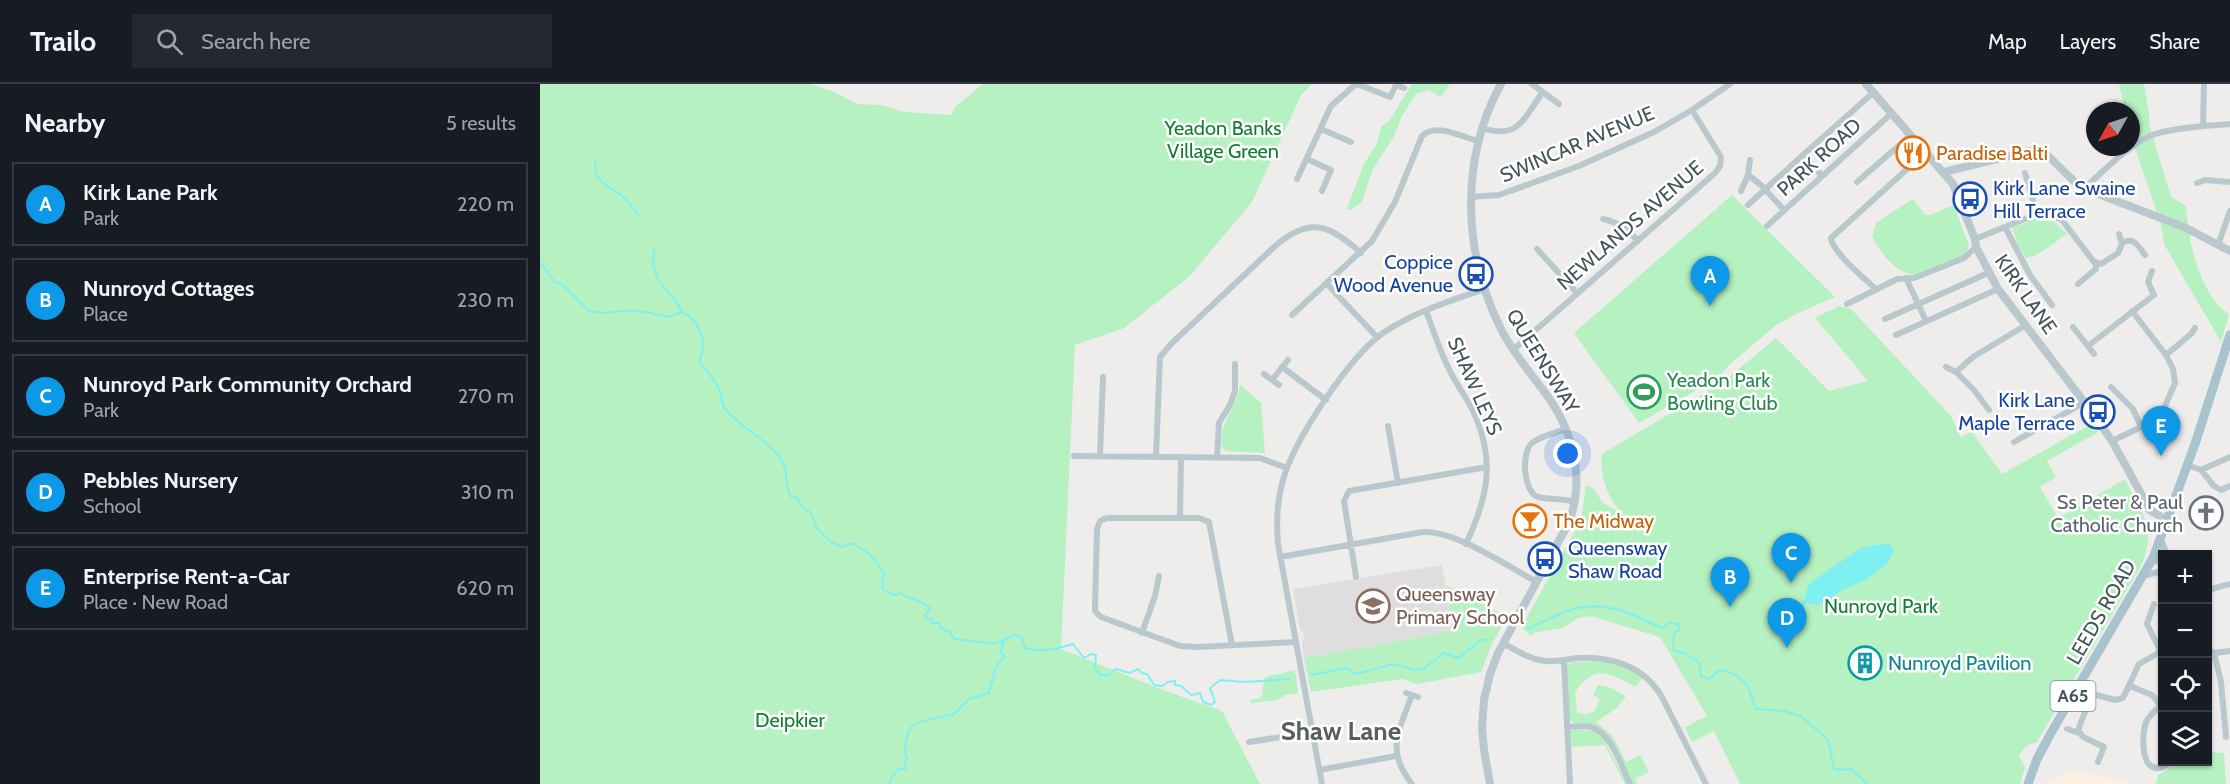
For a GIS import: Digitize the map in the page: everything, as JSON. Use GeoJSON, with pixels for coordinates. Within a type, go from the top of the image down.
{"type":"FeatureCollection","features":[{"type":"Feature","properties":{"kind":"main road","name":"A65"},"geometry":{"type":"LineString","coordinates":[[2166,520],[2187,465],[2230,335]]}},
{"type":"Feature","properties":{"kind":"main road","name":"LEEDS ROAD"},"geometry":{"type":"LineString","coordinates":[[2028,784],[2037,759],[2051,733],[2153,558],[2166,520]]}},
{"type":"Feature","properties":{"kind":"street"},"geometry":{"type":"LineString","coordinates":[[1298,179],[1331,106],[1356,84],[1390,98],[1396,85],[1404,88]]}},
{"type":"Feature","properties":{"kind":"street","name":"QUEENSWAY"},"geometry":{"type":"LineString","coordinates":[[1490,784],[1484,750],[1483,710],[1490,674],[1503,643],[1568,524],[1575,502],[1576,469],[1566,429],[1549,398],[1513,350],[1492,310],[1473,240],[1471,197],[1478,141],[1501,84]]}},
{"type":"Feature","properties":{"kind":"street"},"geometry":{"type":"LineString","coordinates":[[1533,84],[1559,104]]}},
{"type":"Feature","properties":{"kind":"street","name":"SWINCAR AVENUE"},"geometry":{"type":"LineString","coordinates":[[1471,197],[1499,195],[1542,181],[1654,132],[1730,84]]}},
{"type":"Feature","properties":{"kind":"street","name":"KIRK LANE"},"geometry":{"type":"LineString","coordinates":[[1866,84],[1957,189],[1988,273],[1998,289],[2085,402],[2112,441],[2150,510],[2166,520]]}},
{"type":"Feature","properties":{"kind":"street"},"geometry":{"type":"LineString","coordinates":[[2203,126],[2204,84]]}},
{"type":"Feature","properties":{"kind":"street"},"geometry":{"type":"LineString","coordinates":[[1748,205],[1874,92]]}},
{"type":"Feature","properties":{"kind":"street"},"geometry":{"type":"LineString","coordinates":[[1482,128],[1510,132],[1521,123],[1540,96]]}},
{"type":"Feature","properties":{"kind":"street","name":"NEWLANDS AVENUE"},"geometry":{"type":"LineString","coordinates":[[1513,350],[1715,173],[1720,166],[1721,157],[1692,110]]}},
{"type":"Feature","properties":{"kind":"street","name":"PARK ROAD"},"geometry":{"type":"LineString","coordinates":[[1767,226],[1892,113]]}},
{"type":"Feature","properties":{"kind":"street"},"geometry":{"type":"LineString","coordinates":[[2084,188],[2136,144],[2156,134],[2230,124]]}},
{"type":"Feature","properties":{"kind":"street"},"geometry":{"type":"LineString","coordinates":[[1320,129],[1351,142]]}},
{"type":"Feature","properties":{"kind":"street"},"geometry":{"type":"LineString","coordinates":[[1292,315],[1361,253],[1382,227],[1395,202],[1422,136],[1434,129],[1478,141]]}},
{"type":"Feature","properties":{"kind":"street"},"geometry":{"type":"LineString","coordinates":[[1857,182],[1911,135]]}},
{"type":"Feature","properties":{"kind":"street"},"geometry":{"type":"LineString","coordinates":[[1944,172],[2042,150],[2076,184],[2184,227],[2230,251]]}},
{"type":"Feature","properties":{"kind":"street"},"geometry":{"type":"LineString","coordinates":[[1876,289],[1838,252],[1832,244],[1832,238],[1926,152]]}},
{"type":"Feature","properties":{"kind":"street"},"geometry":{"type":"LineString","coordinates":[[1803,155],[1822,176]]}},
{"type":"Feature","properties":{"kind":"street"},"geometry":{"type":"LineString","coordinates":[[1307,159],[1331,170],[1322,191]]}},
{"type":"Feature","properties":{"kind":"street"},"geometry":{"type":"LineString","coordinates":[[1741,191],[1748,176],[1750,160]]}},
{"type":"Feature","properties":{"kind":"street"},"geometry":{"type":"LineString","coordinates":[[2025,174],[2037,214]]}},
{"type":"Feature","properties":{"kind":"street"},"geometry":{"type":"LineString","coordinates":[[1748,176],[1765,189],[1784,210]]}},
{"type":"Feature","properties":{"kind":"street"},"geometry":{"type":"LineString","coordinates":[[2197,183],[2205,180],[2230,182]]}},
{"type":"Feature","properties":{"kind":"street"},"geometry":{"type":"LineString","coordinates":[[2218,245],[2230,211]]}},
{"type":"Feature","properties":{"kind":"street"},"geometry":{"type":"LineString","coordinates":[[1847,304],[1897,279],[1914,278],[1964,258],[1976,243],[2005,227],[2037,214],[2049,215],[2062,220],[2096,264],[2096,269],[2078,284]]}},
{"type":"Feature","properties":{"kind":"street"},"geometry":{"type":"LineString","coordinates":[[1603,219],[1626,228],[1638,240]]}},
{"type":"Feature","properties":{"kind":"street"},"geometry":{"type":"LineString","coordinates":[[2005,227],[2030,275],[2052,304]]}},
{"type":"Feature","properties":{"kind":"street"},"geometry":{"type":"LineString","coordinates":[[1156,456],[1160,357],[1171,344],[1292,232],[1313,228],[1333,231],[1361,253]]}},
{"type":"Feature","properties":{"kind":"street"},"geometry":{"type":"LineString","coordinates":[[2096,264],[2102,264],[2118,253],[2122,243],[2119,234]]}},
{"type":"Feature","properties":{"kind":"street"},"geometry":{"type":"LineString","coordinates":[[2122,243],[2133,240],[2145,255]]}},
{"type":"Feature","properties":{"kind":"street"},"geometry":{"type":"LineString","coordinates":[[1537,249],[1576,293]]}},
{"type":"Feature","properties":{"kind":"street"},"geometry":{"type":"LineString","coordinates":[[2088,346],[2154,295],[2148,282],[2152,271]]}},
{"type":"Feature","properties":{"kind":"street"},"geometry":{"type":"LineString","coordinates":[[1885,319],[1988,273]]}},
{"type":"Feature","properties":{"kind":"street"},"geometry":{"type":"LineString","coordinates":[[1906,278],[1926,321]]}},
{"type":"Feature","properties":{"kind":"street"},"geometry":{"type":"LineString","coordinates":[[1327,284],[1377,337]]}},
{"type":"Feature","properties":{"kind":"street"},"geometry":{"type":"LineString","coordinates":[[1322,784],[1280,557],[1277,512],[1287,468],[1326,400],[1355,359],[1377,337],[1426,311],[1485,289]]}},
{"type":"Feature","properties":{"kind":"street"},"geometry":{"type":"LineString","coordinates":[[1896,335],[1998,289]]}},
{"type":"Feature","properties":{"kind":"street","name":"SHAW LEYS"},"geometry":{"type":"LineString","coordinates":[[1426,311],[1448,368],[1477,421],[1484,440],[1487,467],[1483,505],[1466,544]]}},
{"type":"Feature","properties":{"kind":"street"},"geometry":{"type":"LineString","coordinates":[[2112,441],[2141,427],[2162,413],[2175,383],[2173,369],[2166,355],[2132,311]]}},
{"type":"Feature","properties":{"kind":"street"},"geometry":{"type":"LineString","coordinates":[[1956,372],[1973,357],[2026,325]]}},
{"type":"Feature","properties":{"kind":"street"},"geometry":{"type":"LineString","coordinates":[[2073,327],[2094,354]]}},
{"type":"Feature","properties":{"kind":"street"},"geometry":{"type":"LineString","coordinates":[[2166,355],[2192,334],[2195,328]]}},
{"type":"Feature","properties":{"kind":"street"},"geometry":{"type":"LineString","coordinates":[[1272,380],[1288,360]]}},
{"type":"Feature","properties":{"kind":"street"},"geometry":{"type":"LineString","coordinates":[[1217,457],[1219,423],[1235,391],[1235,364]]}},
{"type":"Feature","properties":{"kind":"street"},"geometry":{"type":"LineString","coordinates":[[1946,367],[1956,372],[1989,410]]}},
{"type":"Feature","properties":{"kind":"street"},"geometry":{"type":"LineString","coordinates":[[1282,368],[1326,400]]}},
{"type":"Feature","properties":{"kind":"street"},"geometry":{"type":"LineString","coordinates":[[1264,374],[1280,386]]}},
{"type":"Feature","properties":{"kind":"street"},"geometry":{"type":"LineString","coordinates":[[1100,456],[1103,377]]}},
{"type":"Feature","properties":{"kind":"street"},"geometry":{"type":"LineString","coordinates":[[2111,387],[2133,409],[2141,427]]}},
{"type":"Feature","properties":{"kind":"street"},"geometry":{"type":"LineString","coordinates":[[2014,442],[2085,402]]}},
{"type":"Feature","properties":{"kind":"street"},"geometry":{"type":"LineString","coordinates":[[1388,426],[1398,483]]}},
{"type":"Feature","properties":{"kind":"street"},"geometry":{"type":"LineString","coordinates":[[1566,429],[1534,441],[1529,446],[1526,453],[1526,481],[1531,492],[1538,497],[1575,502]]}},
{"type":"Feature","properties":{"kind":"street"},"geometry":{"type":"LineString","coordinates":[[1074,456],[1260,458],[1287,468]]}},
{"type":"Feature","properties":{"kind":"street"},"geometry":{"type":"LineString","coordinates":[[1180,518],[1181,457]]}},
{"type":"Feature","properties":{"kind":"street"},"geometry":{"type":"LineString","coordinates":[[2201,470],[2230,457]]}},
{"type":"Feature","properties":{"kind":"street"},"geometry":{"type":"LineString","coordinates":[[2187,465],[2201,470],[2214,486],[2221,490],[2230,486]]}},
{"type":"Feature","properties":{"kind":"street"},"geometry":{"type":"LineString","coordinates":[[1356,577],[1344,501],[1349,491],[1487,467]]}},
{"type":"Feature","properties":{"kind":"street"},"geometry":{"type":"LineString","coordinates":[[1232,645],[1210,525],[1202,518],[1107,518],[1100,521],[1095,611],[1105,619],[1180,646],[1232,645],[1296,642]]}},
{"type":"Feature","properties":{"kind":"street"},"geometry":{"type":"LineString","coordinates":[[1280,557],[1431,532],[1444,534],[1466,544],[1537,582]]}},
{"type":"Feature","properties":{"kind":"street"},"geometry":{"type":"LineString","coordinates":[[2160,536],[2165,550]]}},
{"type":"Feature","properties":{"kind":"street"},"geometry":{"type":"LineString","coordinates":[[2153,558],[2158,562]]}},
{"type":"Feature","properties":{"kind":"street"},"geometry":{"type":"LineString","coordinates":[[2143,576],[2158,572]]}},
{"type":"Feature","properties":{"kind":"street"},"geometry":{"type":"LineString","coordinates":[[1142,633],[1155,596],[1159,576]]}},
{"type":"Feature","properties":{"kind":"street"},"geometry":{"type":"LineString","coordinates":[[2212,589],[2230,584]]}},
{"type":"Feature","properties":{"kind":"street"},"geometry":{"type":"LineString","coordinates":[[2154,604],[2146,624],[2158,644]]}},
{"type":"Feature","properties":{"kind":"street"},"geometry":{"type":"LineString","coordinates":[[1503,643],[1528,657],[1546,661],[1575,658],[1608,659],[1625,664],[1647,678],[1662,697],[1706,784]]}},
{"type":"Feature","properties":{"kind":"street"},"geometry":{"type":"LineString","coordinates":[[2212,651],[2230,651]]}},
{"type":"Feature","properties":{"kind":"street"},"geometry":{"type":"LineString","coordinates":[[2079,734],[2078,726],[2093,696],[2100,694],[2119,700],[2130,686],[2139,664],[2158,653]]}},
{"type":"Feature","properties":{"kind":"street"},"geometry":{"type":"LineString","coordinates":[[2212,654],[2221,682],[2226,737]]}},
{"type":"Feature","properties":{"kind":"street"},"geometry":{"type":"LineString","coordinates":[[1563,661],[1570,784]]}},
{"type":"Feature","properties":{"kind":"street"},"geometry":{"type":"LineString","coordinates":[[2130,686],[2152,695],[2158,702]]}},
{"type":"Feature","properties":{"kind":"street"},"geometry":{"type":"LineString","coordinates":[[1412,695],[1397,741],[1396,756],[1402,772],[1412,784]]}},
{"type":"Feature","properties":{"kind":"street"},"geometry":{"type":"LineString","coordinates":[[2158,710],[2147,721],[2142,738],[2150,765],[2161,768],[2164,766]]}},
{"type":"Feature","properties":{"kind":"street"},"geometry":{"type":"LineString","coordinates":[[1567,727],[1588,726],[1598,730],[1610,744],[1630,784]]}},
{"type":"Feature","properties":{"kind":"street"},"geometry":{"type":"LineString","coordinates":[[2067,729],[2104,747],[2098,762]]}},
{"type":"Feature","properties":{"kind":"street"},"geometry":{"type":"LineString","coordinates":[[1249,742],[1312,732]]}},
{"type":"Feature","properties":{"kind":"street"},"geometry":{"type":"LineString","coordinates":[[1319,770],[1396,756]]}},
{"type":"Feature","properties":{"kind":"shaded area","name":"Queensway Primary School"},"geometry":{"type":"Polygon","coordinates":[[[1442,565],[1454,631],[1304,658],[1302,642],[1304,638],[1300,630],[1293,589],[1442,565]]]}},
{"type":"Feature","properties":{"kind":"shaded area"},"geometry":{"type":"Polygon","coordinates":[[[2074,771],[2107,777],[2131,784],[2045,784],[2074,771]]]}},
{"type":"Feature","properties":{"kind":"green space"},"geometry":{"type":"Polygon","coordinates":[[[540,84],[810,84],[832,91],[858,104],[881,105],[905,112],[951,115],[956,106],[983,84],[1312,84],[1301,95],[1252,202],[1189,277],[1124,328],[1075,345],[1061,649],[1222,711],[1260,784],[540,784],[540,84]]]}},
{"type":"Feature","properties":{"kind":"green space"},"geometry":{"type":"Polygon","coordinates":[[[1412,84],[1450,84],[1441,97],[1428,90],[1416,94],[1402,116],[1393,138],[1373,169],[1362,202],[1350,210],[1347,209],[1363,166],[1377,143],[1381,127],[1390,120],[1412,84]]]}},
{"type":"Feature","properties":{"kind":"green space"},"geometry":{"type":"Polygon","coordinates":[[[2119,84],[2144,84],[2149,124],[2171,197],[2186,206],[2197,266],[2210,293],[2229,315],[2221,342],[2164,244],[2161,224],[2138,156],[2140,156],[2140,102],[2123,102],[2119,84]]]}},
{"type":"Feature","properties":{"kind":"green space"},"geometry":{"type":"Polygon","coordinates":[[[1732,195],[1835,297],[1775,326],[1731,363],[1716,379],[1639,423],[1574,333],[1732,195]]]}},
{"type":"Feature","properties":{"kind":"green space"},"geometry":{"type":"Polygon","coordinates":[[[1913,199],[1925,215],[1954,205],[1969,246],[1964,256],[1914,275],[1900,270],[1889,261],[1872,237],[1876,223],[1913,199]]]}},
{"type":"Feature","properties":{"kind":"green space"},"geometry":{"type":"Polygon","coordinates":[[[2037,218],[2055,222],[2067,234],[2042,252],[2026,258],[2012,228],[2037,218]]]}},
{"type":"Feature","properties":{"kind":"green space","name":"Nunroyd Park"},"geometry":{"type":"Polygon","coordinates":[[[1839,306],[1851,309],[1951,416],[1961,437],[1972,432],[2002,474],[2093,423],[2098,432],[2047,461],[2056,477],[2040,487],[2058,518],[2125,479],[2145,520],[2148,540],[2142,564],[2037,742],[2026,746],[2019,755],[2025,767],[2020,784],[1740,784],[1714,731],[1692,742],[1685,727],[1707,716],[1660,637],[1591,616],[1578,618],[1563,628],[1533,633],[1532,636],[1524,630],[1523,626],[1529,613],[1581,520],[1586,485],[1592,487],[1603,503],[1645,526],[1639,520],[1619,510],[1609,496],[1603,478],[1602,454],[1723,382],[1776,338],[1829,391],[1868,381],[1815,318],[1839,306]]]}},
{"type":"Feature","properties":{"kind":"green space"},"geometry":{"type":"Polygon","coordinates":[[[1240,385],[1261,403],[1265,453],[1226,451],[1222,447],[1225,423],[1240,385]]]}},
{"type":"Feature","properties":{"kind":"green space"},"geometry":{"type":"Polygon","coordinates":[[[1446,585],[1507,617],[1492,644],[1481,672],[1417,684],[1402,679],[1311,692],[1304,658],[1454,631],[1446,585]]]}},
{"type":"Feature","properties":{"kind":"green space"},"geometry":{"type":"Polygon","coordinates":[[[1606,661],[1631,670],[1643,678],[1635,687],[1602,673],[1589,677],[1575,692],[1577,713],[1587,714],[1595,711],[1600,699],[1593,695],[1598,685],[1609,687],[1626,696],[1617,708],[1596,722],[1612,735],[1626,762],[1640,755],[1649,772],[1635,779],[1638,784],[1633,784],[1608,736],[1589,724],[1574,723],[1568,718],[1567,666],[1572,662],[1606,661]]]}},
{"type":"Feature","properties":{"kind":"green space"},"geometry":{"type":"Polygon","coordinates":[[[1295,670],[1298,693],[1285,695],[1277,700],[1251,703],[1250,700],[1261,698],[1265,677],[1295,670]]]}},
{"type":"Feature","properties":{"kind":"green space"},"geometry":{"type":"Polygon","coordinates":[[[1574,729],[1593,731],[1604,739],[1627,784],[1605,745],[1572,747],[1570,745],[1570,732],[1574,729]]]}},
{"type":"Feature","properties":{"kind":"green space"},"geometry":{"type":"Polygon","coordinates":[[[2212,752],[2224,753],[2226,784],[2156,784],[2158,775],[2173,766],[2212,766],[2212,752]]]}},
{"type":"Feature","properties":{"kind":"water"},"geometry":{"type":"Polygon","coordinates":[[[1888,543],[1894,550],[1888,563],[1866,580],[1844,589],[1817,605],[1807,603],[1796,613],[1794,611],[1805,600],[1806,591],[1811,582],[1861,548],[1888,543]]]}},
{"type":"Feature","properties":{"kind":"waterway"},"geometry":{"type":"LineString","coordinates":[[596,160],[596,174],[602,182],[624,198],[638,214]]}},
{"type":"Feature","properties":{"kind":"waterway"},"geometry":{"type":"LineString","coordinates":[[654,249],[653,261],[658,278],[682,312]]}},
{"type":"Feature","properties":{"kind":"waterway"},"geometry":{"type":"LineString","coordinates":[[540,262],[555,282],[563,285],[589,311],[605,313],[634,310],[670,317],[681,312],[691,318],[699,328],[703,340],[699,361],[718,387],[725,409],[780,458],[785,467],[791,497],[797,498],[802,506],[811,513],[817,528],[831,542],[843,547],[852,543],[870,554],[885,574],[882,580],[883,589],[893,595],[900,593],[926,605],[930,608],[925,615],[928,619],[932,619],[932,624],[939,623],[941,628],[950,632],[954,639],[995,644],[1015,635],[1022,638],[1025,648],[1037,650],[1055,649],[1073,644],[1084,658],[1091,654],[1096,655],[1095,667],[1100,675],[1109,675],[1116,669],[1130,673],[1138,669],[1147,674],[1154,685],[1162,686],[1175,681],[1175,685],[1181,686],[1191,695],[1200,693],[1203,702],[1211,705],[1215,702],[1210,688],[1220,680],[1245,682],[1290,679]]}},
{"type":"Feature","properties":{"kind":"waterway"},"geometry":{"type":"LineString","coordinates":[[1528,629],[1554,616],[1588,606],[1601,606],[1629,613],[1663,628],[1669,623],[1678,624],[1680,629],[1674,634],[1673,650],[1686,654],[1700,663],[1701,676],[1709,679],[1717,672],[1731,673],[1747,686],[1756,709],[1784,711],[1802,717],[1828,740],[1834,768],[1851,769],[1867,784]]}},
{"type":"Feature","properties":{"kind":"waterway"},"geometry":{"type":"LineString","coordinates":[[1311,675],[1347,668],[1356,674],[1393,664],[1416,670],[1423,669],[1444,653],[1459,658],[1479,641],[1487,639]]}},
{"type":"Feature","properties":{"kind":"waterway"},"geometry":{"type":"LineString","coordinates":[[890,784],[890,780],[898,769],[906,769],[904,766],[907,759],[906,743],[911,727],[931,719],[953,715],[969,699],[989,693],[994,669],[1005,656],[1001,653],[1004,640]]}},
{"type":"Feature","properties":{"kind":"place","name":"Paradise Balti"},"geometry":{"type":"Point","coordinates":[1913,153]}},
{"type":"Feature","properties":{"kind":"place","name":"Kirk Lane Swaine Hill Terrace"},"geometry":{"type":"Point","coordinates":[1970,199]}},
{"type":"Feature","properties":{"kind":"place","name":"Coppice Wood Avenue"},"geometry":{"type":"Point","coordinates":[1476,274]}},
{"type":"Feature","properties":{"kind":"place","name":"Kirk Lane Park"},"geometry":{"type":"Point","coordinates":[1710,306]}},
{"type":"Feature","properties":{"kind":"place","name":"Yeadon Park Bowling Club"},"geometry":{"type":"Point","coordinates":[1644,392]}},
{"type":"Feature","properties":{"kind":"place","name":"Kirk Lane Maple Terrace"},"geometry":{"type":"Point","coordinates":[2098,412]}},
{"type":"Feature","properties":{"kind":"place","name":"Enterprise Rent-a-Car"},"geometry":{"type":"Point","coordinates":[2161,456]}},
{"type":"Feature","properties":{"kind":"place","name":"Ss Peter & Paul Catholic Church"},"geometry":{"type":"Point","coordinates":[2206,513]}},
{"type":"Feature","properties":{"kind":"place","name":"The Midway"},"geometry":{"type":"Point","coordinates":[1530,521]}},
{"type":"Feature","properties":{"kind":"place","name":"Queensway Shaw Road"},"geometry":{"type":"Point","coordinates":[1545,559]}},
{"type":"Feature","properties":{"kind":"place","name":"Nunroyd Park Community Orchard"},"geometry":{"type":"Point","coordinates":[1791,583]}},
{"type":"Feature","properties":{"kind":"place","name":"Queensway Primary School"},"geometry":{"type":"Point","coordinates":[1373,606]}},
{"type":"Feature","properties":{"kind":"place","name":"Nunroyd Cottages"},"geometry":{"type":"Point","coordinates":[1730,607]}},
{"type":"Feature","properties":{"kind":"place","name":"Pebbles Nursery"},"geometry":{"type":"Point","coordinates":[1787,648]}},
{"type":"Feature","properties":{"kind":"place","name":"Nunroyd Pavilion"},"geometry":{"type":"Point","coordinates":[1865,663]}},
{"type":"Feature","properties":{"kind":"district","name":"Shaw Lane"},"geometry":{"type":"Point","coordinates":[1341,731]}},
{"type":"Feature","properties":{"kind":"park label","name":"Yeadon Banks Village Green"},"geometry":{"type":"Point","coordinates":[1223,140]}},
{"type":"Feature","properties":{"kind":"park label","name":"Deipkier"},"geometry":{"type":"Point","coordinates":[790,720]}}]}
